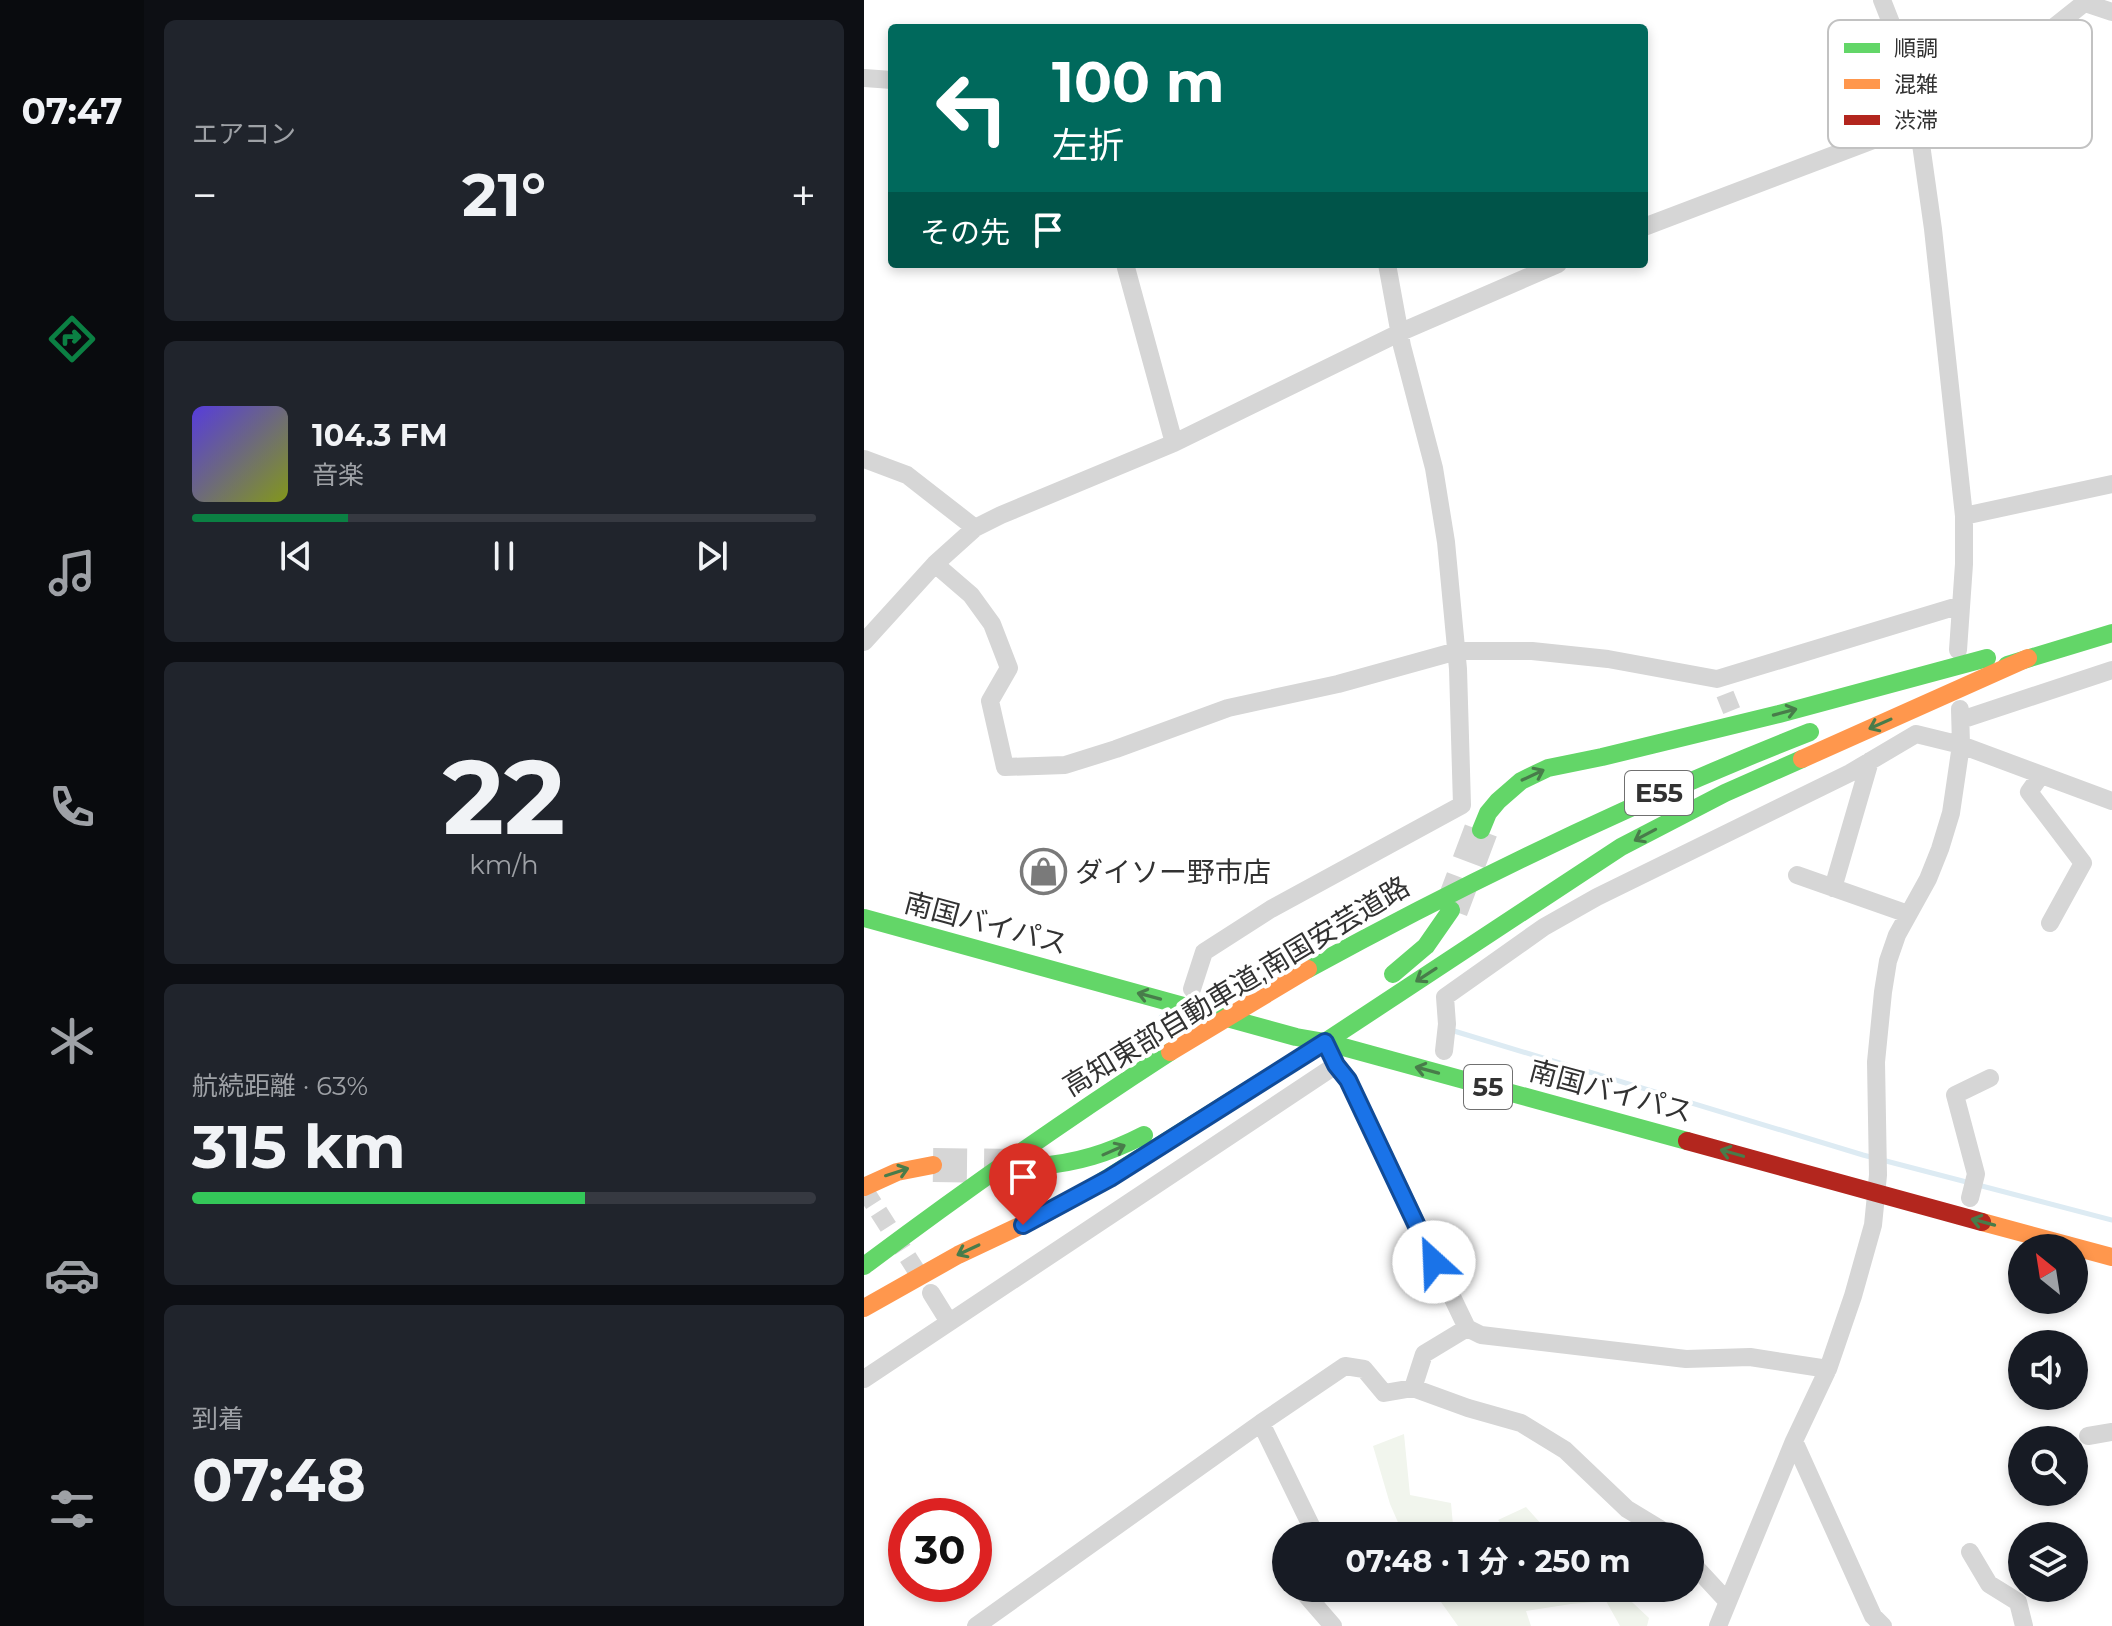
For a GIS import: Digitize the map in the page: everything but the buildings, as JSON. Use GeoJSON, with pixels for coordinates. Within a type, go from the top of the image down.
{"type":"FeatureCollection","features":[{"type":"Feature","properties":{"kind":"highway"},"geometry":{"type":"LineString","coordinates":[[1862,713],[2112,630]]}},
{"type":"Feature","properties":{"kind":"highway"},"geometry":{"type":"LineString","coordinates":[[1481,830],[1488,813],[1498,801],[1521,781],[1548,768],[1779,714],[2070,636],[2112,630]]}},
{"type":"Feature","properties":{"kind":"highway"},"geometry":{"type":"LineString","coordinates":[[864,1308],[958,1255],[1086,1192],[1325,1042],[1621,847],[1725,793],[2028,658]]}},
{"type":"Feature","properties":{"kind":"highway","name":"高知東部自動車道;南国安芸道路"},"geometry":{"type":"LineString","coordinates":[[864,1266],[1061,1123],[1170,1052],[1308,969],[1402,917],[1602,818],[1822,727]]}},
{"type":"Feature","properties":{"kind":"highway","name":"南国バイパス"},"geometry":{"type":"LineString","coordinates":[[864,903],[1103,965]]}},
{"type":"Feature","properties":{"kind":"highway"},"geometry":{"type":"LineString","coordinates":[[1382,981],[1421,953],[1434,939],[1451,910]]}},
{"type":"Feature","properties":{"kind":"highway","name":"南国バイパス"},"geometry":{"type":"LineString","coordinates":[[864,918],[2112,1257]]}},
{"type":"Feature","properties":{"kind":"highway"},"geometry":{"type":"LineString","coordinates":[[1199,990],[1278,1010]]}},
{"type":"Feature","properties":{"kind":"highway"},"geometry":{"type":"LineString","coordinates":[[1271,1053],[1322,1020],[1376,1033]]}},
{"type":"Feature","properties":{"kind":"highway"},"geometry":{"type":"LineString","coordinates":[[1038,1166],[1095,1158],[1144,1135],[1182,1110]]}},
{"type":"Feature","properties":{"kind":"highway"},"geometry":{"type":"LineString","coordinates":[[864,1187],[897,1171],[933,1165]]}},
{"type":"Feature","properties":{"kind":"street"},"geometry":{"type":"LineString","coordinates":[[1882,0],[1890,20]]}},
{"type":"Feature","properties":{"kind":"street"},"geometry":{"type":"LineString","coordinates":[[2064,20],[2087,2],[2112,12]]}},
{"type":"Feature","properties":{"kind":"street"},"geometry":{"type":"LineString","coordinates":[[864,78],[888,80]]}},
{"type":"Feature","properties":{"kind":"street"},"geometry":{"type":"LineString","coordinates":[[1648,225],[1852,148]]}},
{"type":"Feature","properties":{"kind":"street"},"geometry":{"type":"LineString","coordinates":[[1922,148],[1964,516],[1958,650]]}},
{"type":"Feature","properties":{"kind":"street"},"geometry":{"type":"LineString","coordinates":[[1126,268],[1174,443]]}},
{"type":"Feature","properties":{"kind":"street"},"geometry":{"type":"LineString","coordinates":[[1199,990],[1204,952],[1271,909],[1462,805],[1457,651],[1446,542],[1434,468],[1402,346],[1388,268]]}},
{"type":"Feature","properties":{"kind":"street"},"geometry":{"type":"LineString","coordinates":[[864,642],[935,564],[975,528],[1174,443],[1401,332],[1549,268]]}},
{"type":"Feature","properties":{"kind":"street"},"geometry":{"type":"LineString","coordinates":[[864,459],[907,475],[975,528]]}},
{"type":"Feature","properties":{"kind":"street"},"geometry":{"type":"LineString","coordinates":[[1964,516],[2112,484]]}},
{"type":"Feature","properties":{"kind":"street"},"geometry":{"type":"LineString","coordinates":[[935,564],[971,595],[992,624],[1009,668],[990,701],[1005,767],[1065,765],[1228,708],[1338,684],[1457,651],[1532,651],[1622,661],[1721,686],[1961,605]]}},
{"type":"Feature","properties":{"kind":"street"},"geometry":{"type":"LineString","coordinates":[[1718,1626],[1794,1441],[1828,1369],[1873,1225],[1878,1168],[1876,1062],[1888,961],[1897,935],[1928,879],[1940,849],[1956,789],[1961,745],[1960,714],[2112,670]]}},
{"type":"Feature","properties":{"kind":"street"},"geometry":{"type":"LineString","coordinates":[[1445,1051],[1445,997],[1544,927],[1870,761],[1916,734],[1961,745],[2112,801]]}},
{"type":"Feature","properties":{"kind":"street"},"geometry":{"type":"LineString","coordinates":[[1833,888],[1870,761]]}},
{"type":"Feature","properties":{"kind":"street"},"geometry":{"type":"LineString","coordinates":[[2041,775],[2029,792],[2083,863],[2050,923]]}},
{"type":"Feature","properties":{"kind":"street"},"geometry":{"type":"LineString","coordinates":[[1764,791],[1772,810]]}},
{"type":"Feature","properties":{"kind":"street"},"geometry":{"type":"LineString","coordinates":[[1797,875],[1908,914]]}},
{"type":"Feature","properties":{"kind":"street"},"geometry":{"type":"LineString","coordinates":[[1325,1042],[1336,1065],[1348,1080],[1467,1328],[1481,1335],[1686,1359],[1750,1357],[1828,1369]]}},
{"type":"Feature","properties":{"kind":"street"},"geometry":{"type":"LineString","coordinates":[[864,1379],[1336,1065]]}},
{"type":"Feature","properties":{"kind":"street"},"geometry":{"type":"LineString","coordinates":[[1969,1198],[1976,1174],[1955,1095],[1990,1078]]}},
{"type":"Feature","properties":{"kind":"street"},"geometry":{"type":"LineString","coordinates":[[931,1293],[949,1322]]}},
{"type":"Feature","properties":{"kind":"street"},"geometry":{"type":"LineString","coordinates":[[1413,1388],[1424,1354],[1467,1328]]}},
{"type":"Feature","properties":{"kind":"street"},"geometry":{"type":"LineString","coordinates":[[976,1626],[1345,1366],[1364,1369],[1384,1393],[1413,1388],[1521,1423],[1551,1439],[1627,1509],[1648,1522]]}},
{"type":"Feature","properties":{"kind":"street"},"geometry":{"type":"LineString","coordinates":[[1261,1423],[1309,1522]]}},
{"type":"Feature","properties":{"kind":"street"},"geometry":{"type":"LineString","coordinates":[[2088,1436],[2112,1432]]}},
{"type":"Feature","properties":{"kind":"street"},"geometry":{"type":"LineString","coordinates":[[1794,1441],[1873,1616],[1883,1626]]}},
{"type":"Feature","properties":{"kind":"street"},"geometry":{"type":"LineString","coordinates":[[1970,1552],[1989,1584],[2018,1602],[2024,1626]]}},
{"type":"Feature","properties":{"kind":"street"},"geometry":{"type":"LineString","coordinates":[[1704,1576],[1727,1601]]}},
{"type":"Feature","properties":{"kind":"street"},"geometry":{"type":"LineString","coordinates":[[1312,1602],[1333,1626]]}},
{"type":"Feature","properties":{"kind":"shaded area"},"geometry":{"type":"Polygon","coordinates":[[[1404,1434],[1410,1495],[1451,1503],[1453,1522],[1398,1522],[1373,1446],[1404,1434]]]}},
{"type":"Feature","properties":{"kind":"shaded area"},"geometry":{"type":"Polygon","coordinates":[[[1526,1507],[1539,1522],[1500,1522],[1498,1520],[1526,1507]]]}},
{"type":"Feature","properties":{"kind":"shaded area"},"geometry":{"type":"Polygon","coordinates":[[[1441,1602],[1594,1602],[1526,1611],[1531,1626],[1458,1626],[1441,1602]]]}},
{"type":"Feature","properties":{"kind":"shaded area"},"geometry":{"type":"Polygon","coordinates":[[[1607,1602],[1632,1602],[1649,1618],[1647,1626],[1620,1626],[1607,1602]]]}},
{"type":"Feature","properties":{"kind":"waterway"},"geometry":{"type":"LineString","coordinates":[[1161,1017],[1189,1026]]}},
{"type":"Feature","properties":{"kind":"waterway"},"geometry":{"type":"LineString","coordinates":[[1454,1031],[1863,1155],[2112,1220]]}},
{"type":"Feature","properties":{"kind":"tunnel"},"geometry":{"type":"LineString","coordinates":[[1725,694],[1739,729]]}},
{"type":"Feature","properties":{"kind":"tunnel"},"geometry":{"type":"LineString","coordinates":[[1451,910],[1481,830]]}},
{"type":"Feature","properties":{"kind":"tunnel"},"geometry":{"type":"LineString","coordinates":[[933,1165],[1016,1166]]}},
{"type":"Feature","properties":{"kind":"tunnel"},"geometry":{"type":"LineString","coordinates":[[864,1189],[923,1281]]}},
{"type":"Feature","properties":{"kind":"traffic: fast"},"geometry":{"type":"LineString","coordinates":[[2007,665],[2112,633]]}},
{"type":"Feature","properties":{"kind":"traffic: fast"},"geometry":{"type":"LineString","coordinates":[[1481,830],[1488,813],[1498,801],[1521,781],[1548,768],[1779,714],[1987,658]]}},
{"type":"Feature","properties":{"kind":"traffic: fast"},"geometry":{"type":"LineString","coordinates":[[1308,969],[1555,843],[1682,785],[1810,732]]}},
{"type":"Feature","properties":{"kind":"traffic: fast"},"geometry":{"type":"LineString","coordinates":[[1095,1186],[1325,1042],[1621,847],[1725,793],[1802,759]]}},
{"type":"Feature","properties":{"kind":"traffic: fast"},"geometry":{"type":"LineString","coordinates":[[1393,974],[1426,946],[1451,910]]}},
{"type":"Feature","properties":{"kind":"traffic: fast"},"geometry":{"type":"LineString","coordinates":[[864,918],[1687,1141]]}},
{"type":"Feature","properties":{"kind":"traffic: fast"},"geometry":{"type":"LineString","coordinates":[[864,1266],[1015,1156],[1170,1052]]}},
{"type":"Feature","properties":{"kind":"traffic: fast"},"geometry":{"type":"LineString","coordinates":[[1038,1166],[1092,1156],[1144,1135]]}},
{"type":"Feature","properties":{"kind":"traffic: slow"},"geometry":{"type":"LineString","coordinates":[[1802,759],[2028,658]]}},
{"type":"Feature","properties":{"kind":"traffic: slow"},"geometry":{"type":"LineString","coordinates":[[1170,1052],[1308,969]]}},
{"type":"Feature","properties":{"kind":"traffic: slow"},"geometry":{"type":"LineString","coordinates":[[864,1187],[897,1172],[933,1165]]}},
{"type":"Feature","properties":{"kind":"traffic: slow"},"geometry":{"type":"LineString","coordinates":[[864,1308],[958,1255],[1043,1215],[1095,1186]]}},
{"type":"Feature","properties":{"kind":"traffic: slow"},"geometry":{"type":"LineString","coordinates":[[1982,1222],[2112,1257]]}},
{"type":"Feature","properties":{"kind":"traffic: jam"},"geometry":{"type":"LineString","coordinates":[[1687,1141],[1982,1222]]}},
{"type":"Feature","properties":{"kind":"place","name":"ダイソー野市店"},"geometry":{"type":"Point","coordinates":[1044,872]}},
{"type":"Feature","properties":{"kind":"route"},"geometry":{"type":"LineString","coordinates":[[1023,1225],[1110,1178],[1325,1042],[1336,1065],[1348,1080],[1434,1262]]}}]}
